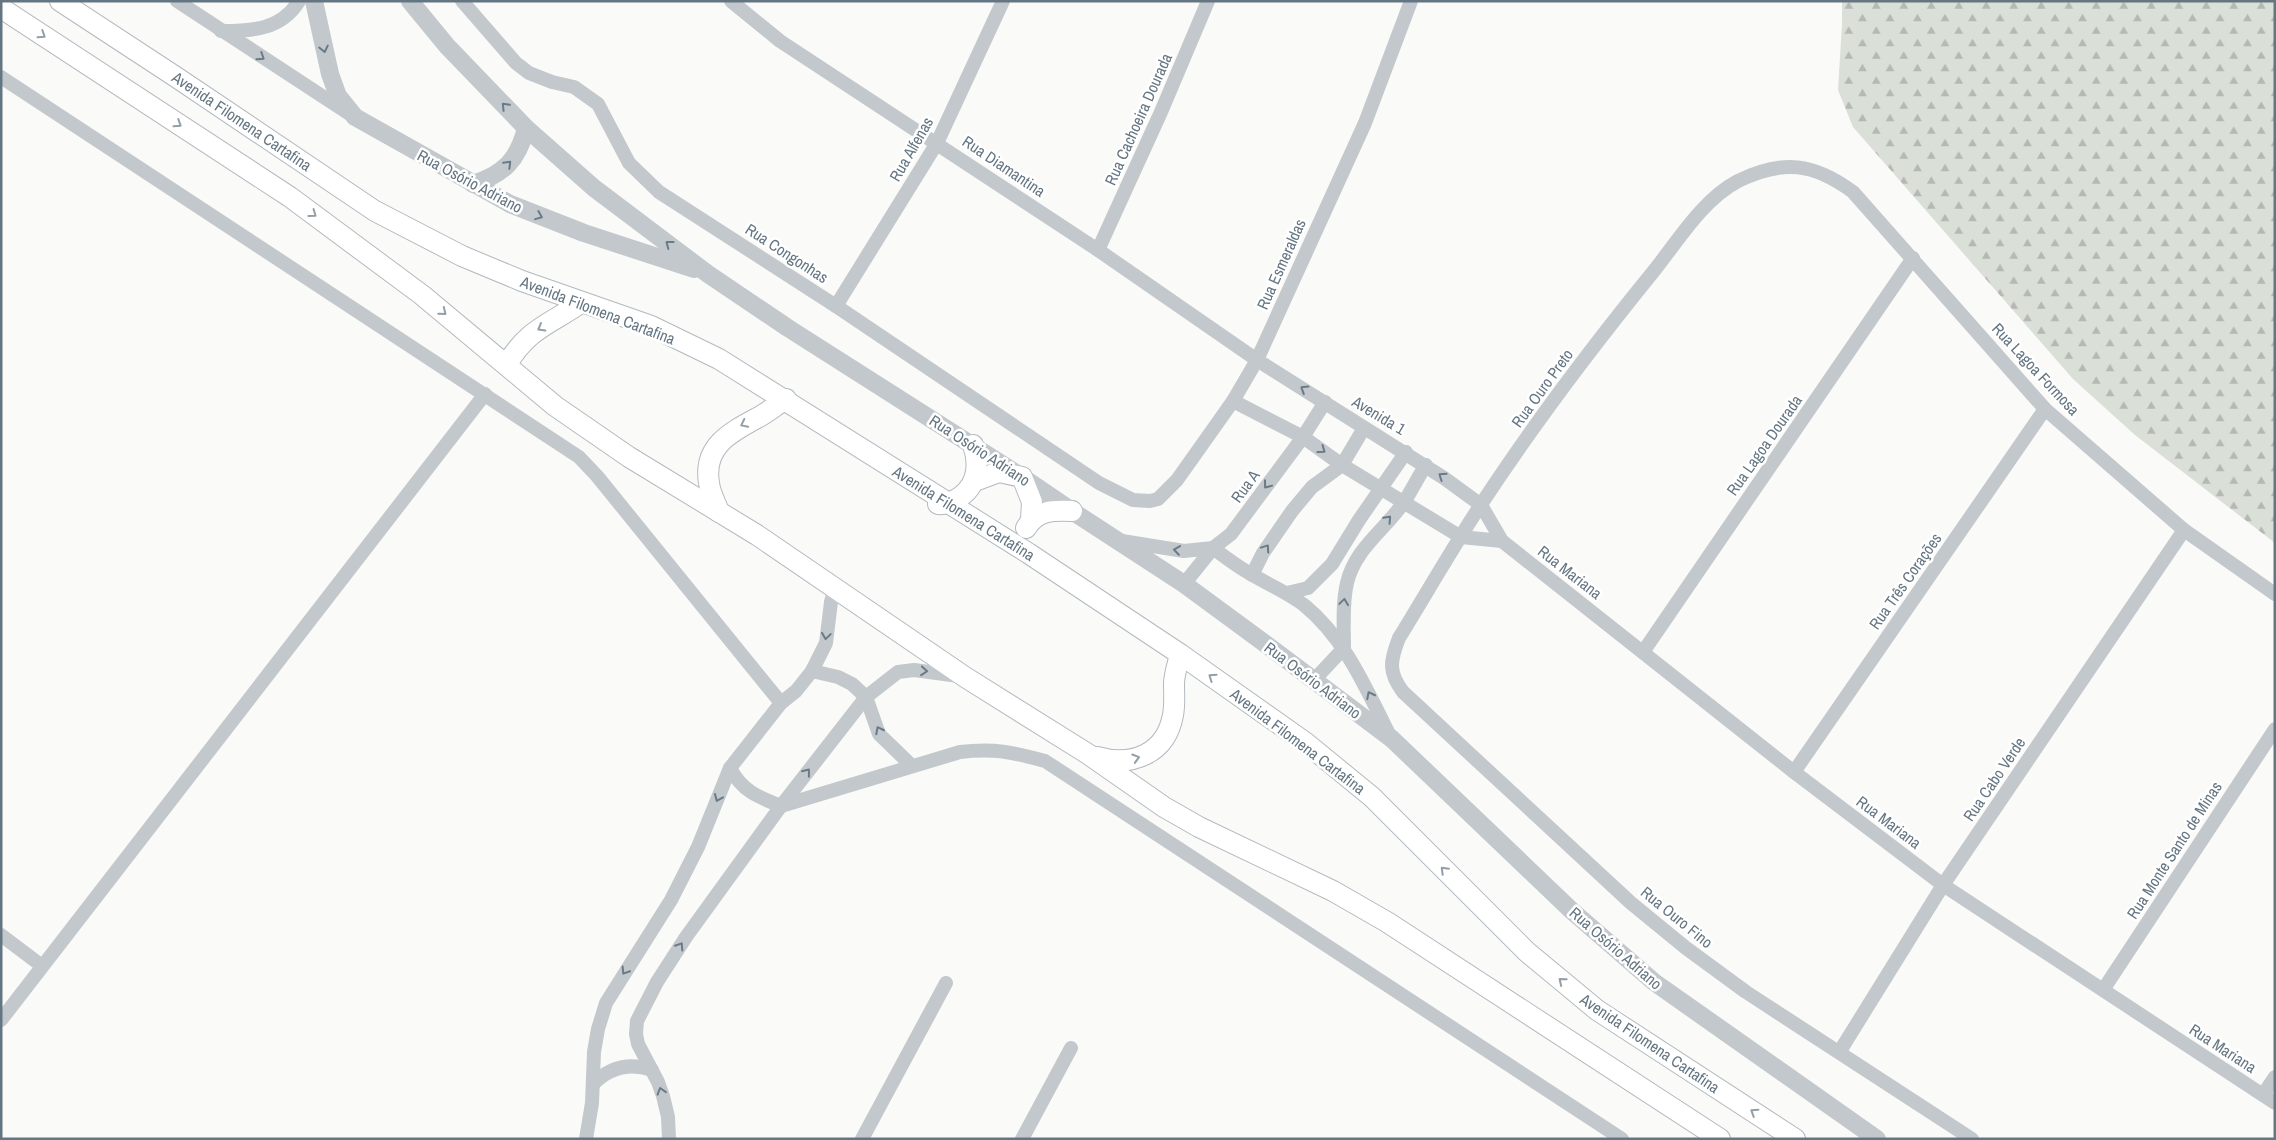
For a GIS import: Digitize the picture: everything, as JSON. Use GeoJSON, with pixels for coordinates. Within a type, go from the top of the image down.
{"type":"FeatureCollection","features":[{"type":"Feature","properties":{"kind":"main road","name":"Avenida Filomena Cartafina"},"geometry":{"type":"LineString","coordinates":[[60,1],[375,211],[462,256],[522,281],[651,326],[719,359],[786,399],[1028,553],[1180,654],[1306,743],[1372,797],[1527,952],[1597,1010],[1795,1139]]}},
{"type":"Feature","properties":{"kind":"main road"},"geometry":{"type":"LineString","coordinates":[[1,8],[290,197],[400,278],[556,406],[629,457],[758,535],[965,677],[1088,754],[1164,807],[1192,823],[1290,870],[1387,922],[1720,1139]]}},
{"type":"Feature","properties":{"kind":"main road"},"geometry":{"type":"LineString","coordinates":[[507,364],[518,346],[527,337],[582,302]]}},
{"type":"Feature","properties":{"kind":"main road"},"geometry":{"type":"LineString","coordinates":[[719,512],[709,485],[709,460],[714,450],[734,429],[757,418],[786,399]]}},
{"type":"Feature","properties":{"kind":"main road"},"geometry":{"type":"LineString","coordinates":[[973,445],[977,457],[975,481]]}},
{"type":"Feature","properties":{"kind":"main road"},"geometry":{"type":"LineString","coordinates":[[933,493],[939,505],[946,504],[963,495],[975,481],[999,472],[1022,476],[1032,502],[1031,520],[1021,540],[1020,552],[1028,553]]}},
{"type":"Feature","properties":{"kind":"main road"},"geometry":{"type":"LineString","coordinates":[[1031,520],[1050,510],[1072,511]]}},
{"type":"Feature","properties":{"kind":"main road"},"geometry":{"type":"LineString","coordinates":[[1088,754],[1113,761],[1124,761],[1146,755],[1159,744],[1171,726],[1174,713],[1174,683],[1180,654]]}},
{"type":"Feature","properties":{"kind":"street"},"geometry":{"type":"LineString","coordinates":[[177,1],[220,31],[354,117]]}},
{"type":"Feature","properties":{"kind":"street"},"geometry":{"type":"LineString","coordinates":[[220,31],[260,29],[278,24],[293,11],[298,1]]}},
{"type":"Feature","properties":{"kind":"street","name":"Rua Osório Adriano"},"geometry":{"type":"LineString","coordinates":[[314,1],[330,74],[338,96],[354,117],[510,204],[544,218],[708,274]]}},
{"type":"Feature","properties":{"kind":"street","name":"Rua Osório Adriano"},"geometry":{"type":"LineString","coordinates":[[410,1],[447,46],[526,128],[594,188],[708,274],[788,328],[1022,476],[1184,584],[1314,680],[1392,739],[1572,911],[1654,982],[1877,1139]]}},
{"type":"Feature","properties":{"kind":"street","name":"Rua Congonhas"},"geometry":{"type":"LineString","coordinates":[[462,1],[516,63],[529,73],[574,88],[598,104],[629,163],[659,192],[836,306],[1099,482],[1133,500]]}},
{"type":"Feature","properties":{"kind":"street","name":"Rua Diamantina"},"geometry":{"type":"LineString","coordinates":[[731,1],[780,40],[1098,250],[1257,360]]}},
{"type":"Feature","properties":{"kind":"street","name":"Rua Alfenas"},"geometry":{"type":"LineString","coordinates":[[836,306],[937,143],[1003,1]]}},
{"type":"Feature","properties":{"kind":"street","name":"Rua Cachoeira Dourada"},"geometry":{"type":"LineString","coordinates":[[1098,250],[1161,112],[1208,1]]}},
{"type":"Feature","properties":{"kind":"street","name":"Rua Esmeraldas"},"geometry":{"type":"LineString","coordinates":[[1133,500],[1150,502],[1158,499],[1168,490],[1234,401],[1257,360],[1364,123],[1404,24],[1411,1]]}},
{"type":"Feature","properties":{"kind":"street"},"geometry":{"type":"LineString","coordinates":[[1,77],[579,457],[781,703]]}},
{"type":"Feature","properties":{"kind":"street"},"geometry":{"type":"LineString","coordinates":[[473,184],[488,179],[507,166],[522,145],[526,128]]}},
{"type":"Feature","properties":{"kind":"street","name":"Rua Lagoa Formosa"},"geometry":{"type":"LineString","coordinates":[[1783,166],[1815,170],[1834,178],[1854,192],[1914,258],[2044,409],[2184,530],[2275,594]]}},
{"type":"Feature","properties":{"kind":"street","name":"Rua Ouro Preto"},"geometry":{"type":"LineString","coordinates":[[1395,681],[1391,667],[1392,655],[1399,638],[1481,505],[1609,326],[1715,197],[1738,182],[1783,166]]}},
{"type":"Feature","properties":{"kind":"street","name":"Rua Lagoa Dourada"},"geometry":{"type":"LineString","coordinates":[[1643,652],[1914,258]]}},
{"type":"Feature","properties":{"kind":"street","name":"Avenida 1"},"geometry":{"type":"LineString","coordinates":[[1257,360],[1364,428],[1406,452],[1481,505]]}},
{"type":"Feature","properties":{"kind":"street"},"geometry":{"type":"LineString","coordinates":[[1,1020],[485,394]]}},
{"type":"Feature","properties":{"kind":"street"},"geometry":{"type":"LineString","coordinates":[[1234,401],[1303,437],[1342,465],[1461,537],[1502,541]]}},
{"type":"Feature","properties":{"kind":"street","name":"Rua A"},"geometry":{"type":"LineString","coordinates":[[1184,584],[1213,548],[1231,534],[1303,437],[1325,402]]}},
{"type":"Feature","properties":{"kind":"street","name":"Rua Três Corações"},"geometry":{"type":"LineString","coordinates":[[1794,772],[2044,409]]}},
{"type":"Feature","properties":{"kind":"street"},"geometry":{"type":"LineString","coordinates":[[1252,575],[1262,553],[1292,511],[1312,487],[1342,465],[1364,428]]}},
{"type":"Feature","properties":{"kind":"street"},"geometry":{"type":"LineString","coordinates":[[1287,593],[1308,588],[1332,564],[1359,520],[1406,452]]}},
{"type":"Feature","properties":{"kind":"street"},"geometry":{"type":"LineString","coordinates":[[1314,680],[1344,648],[1343,611],[1347,582],[1358,558],[1376,532],[1403,503],[1426,465]]}},
{"type":"Feature","properties":{"kind":"street","name":"Rua Mariana"},"geometry":{"type":"LineString","coordinates":[[1481,505],[1502,541],[1794,772],[1943,885],[2275,1103]]}},
{"type":"Feature","properties":{"kind":"street","name":"Rua Cabo Verde"},"geometry":{"type":"LineString","coordinates":[[1840,1051],[1943,885],[2184,530]]}},
{"type":"Feature","properties":{"kind":"street"},"geometry":{"type":"LineString","coordinates":[[1114,539],[1184,551],[1213,548],[1252,575],[1287,593],[1304,606],[1333,634],[1344,648],[1392,739]]}},
{"type":"Feature","properties":{"kind":"street"},"geometry":{"type":"LineString","coordinates":[[586,1139],[593,1084],[594,1052],[598,1029],[606,1003],[671,900],[698,847],[730,768],[781,703],[796,691],[812,671],[826,643],[831,602],[835,588]]}},
{"type":"Feature","properties":{"kind":"street"},"geometry":{"type":"LineString","coordinates":[[669,1139],[668,1117],[658,1082],[638,1044],[636,1034],[637,1021],[657,982],[686,937],[781,806],[866,698],[898,672],[914,670],[965,677]]}},
{"type":"Feature","properties":{"kind":"street"},"geometry":{"type":"LineString","coordinates":[[812,671],[838,677],[852,684],[866,698],[879,734],[912,766]]}},
{"type":"Feature","properties":{"kind":"street","name":"Rua Ouro Fino"},"geometry":{"type":"LineString","coordinates":[[1395,681],[1423,712],[1630,903],[1686,948],[1746,992],[1840,1051],[1972,1139]]}},
{"type":"Feature","properties":{"kind":"street","name":"Rua Monte Santo de Minas"},"geometry":{"type":"LineString","coordinates":[[2103,990],[2275,729]]}},
{"type":"Feature","properties":{"kind":"street"},"geometry":{"type":"LineString","coordinates":[[730,768],[736,780],[753,795],[781,806],[960,752],[987,749],[1016,752],[1045,762],[1622,1139]]}},
{"type":"Feature","properties":{"kind":"street"},"geometry":{"type":"LineString","coordinates":[[1,935],[42,966]]}},
{"type":"Feature","properties":{"kind":"street"},"geometry":{"type":"LineString","coordinates":[[862,1139],[946,983]]}},
{"type":"Feature","properties":{"kind":"street"},"geometry":{"type":"LineString","coordinates":[[1022,1139],[1070,1048]]}},
{"type":"Feature","properties":{"kind":"street"},"geometry":{"type":"LineString","coordinates":[[593,1084],[601,1076],[620,1067],[642,1066],[652,1070]]}},
{"type":"Feature","properties":{"kind":"street"},"geometry":{"type":"LineString","coordinates":[[2263,1095],[2275,1077]]}},
{"type":"Feature","properties":{"kind":"green space"},"geometry":{"type":"Polygon","coordinates":[[[1842,1],[2275,1],[2275,543],[2135,435],[2073,379],[1853,127],[1838,90],[1842,1]]]}}]}
